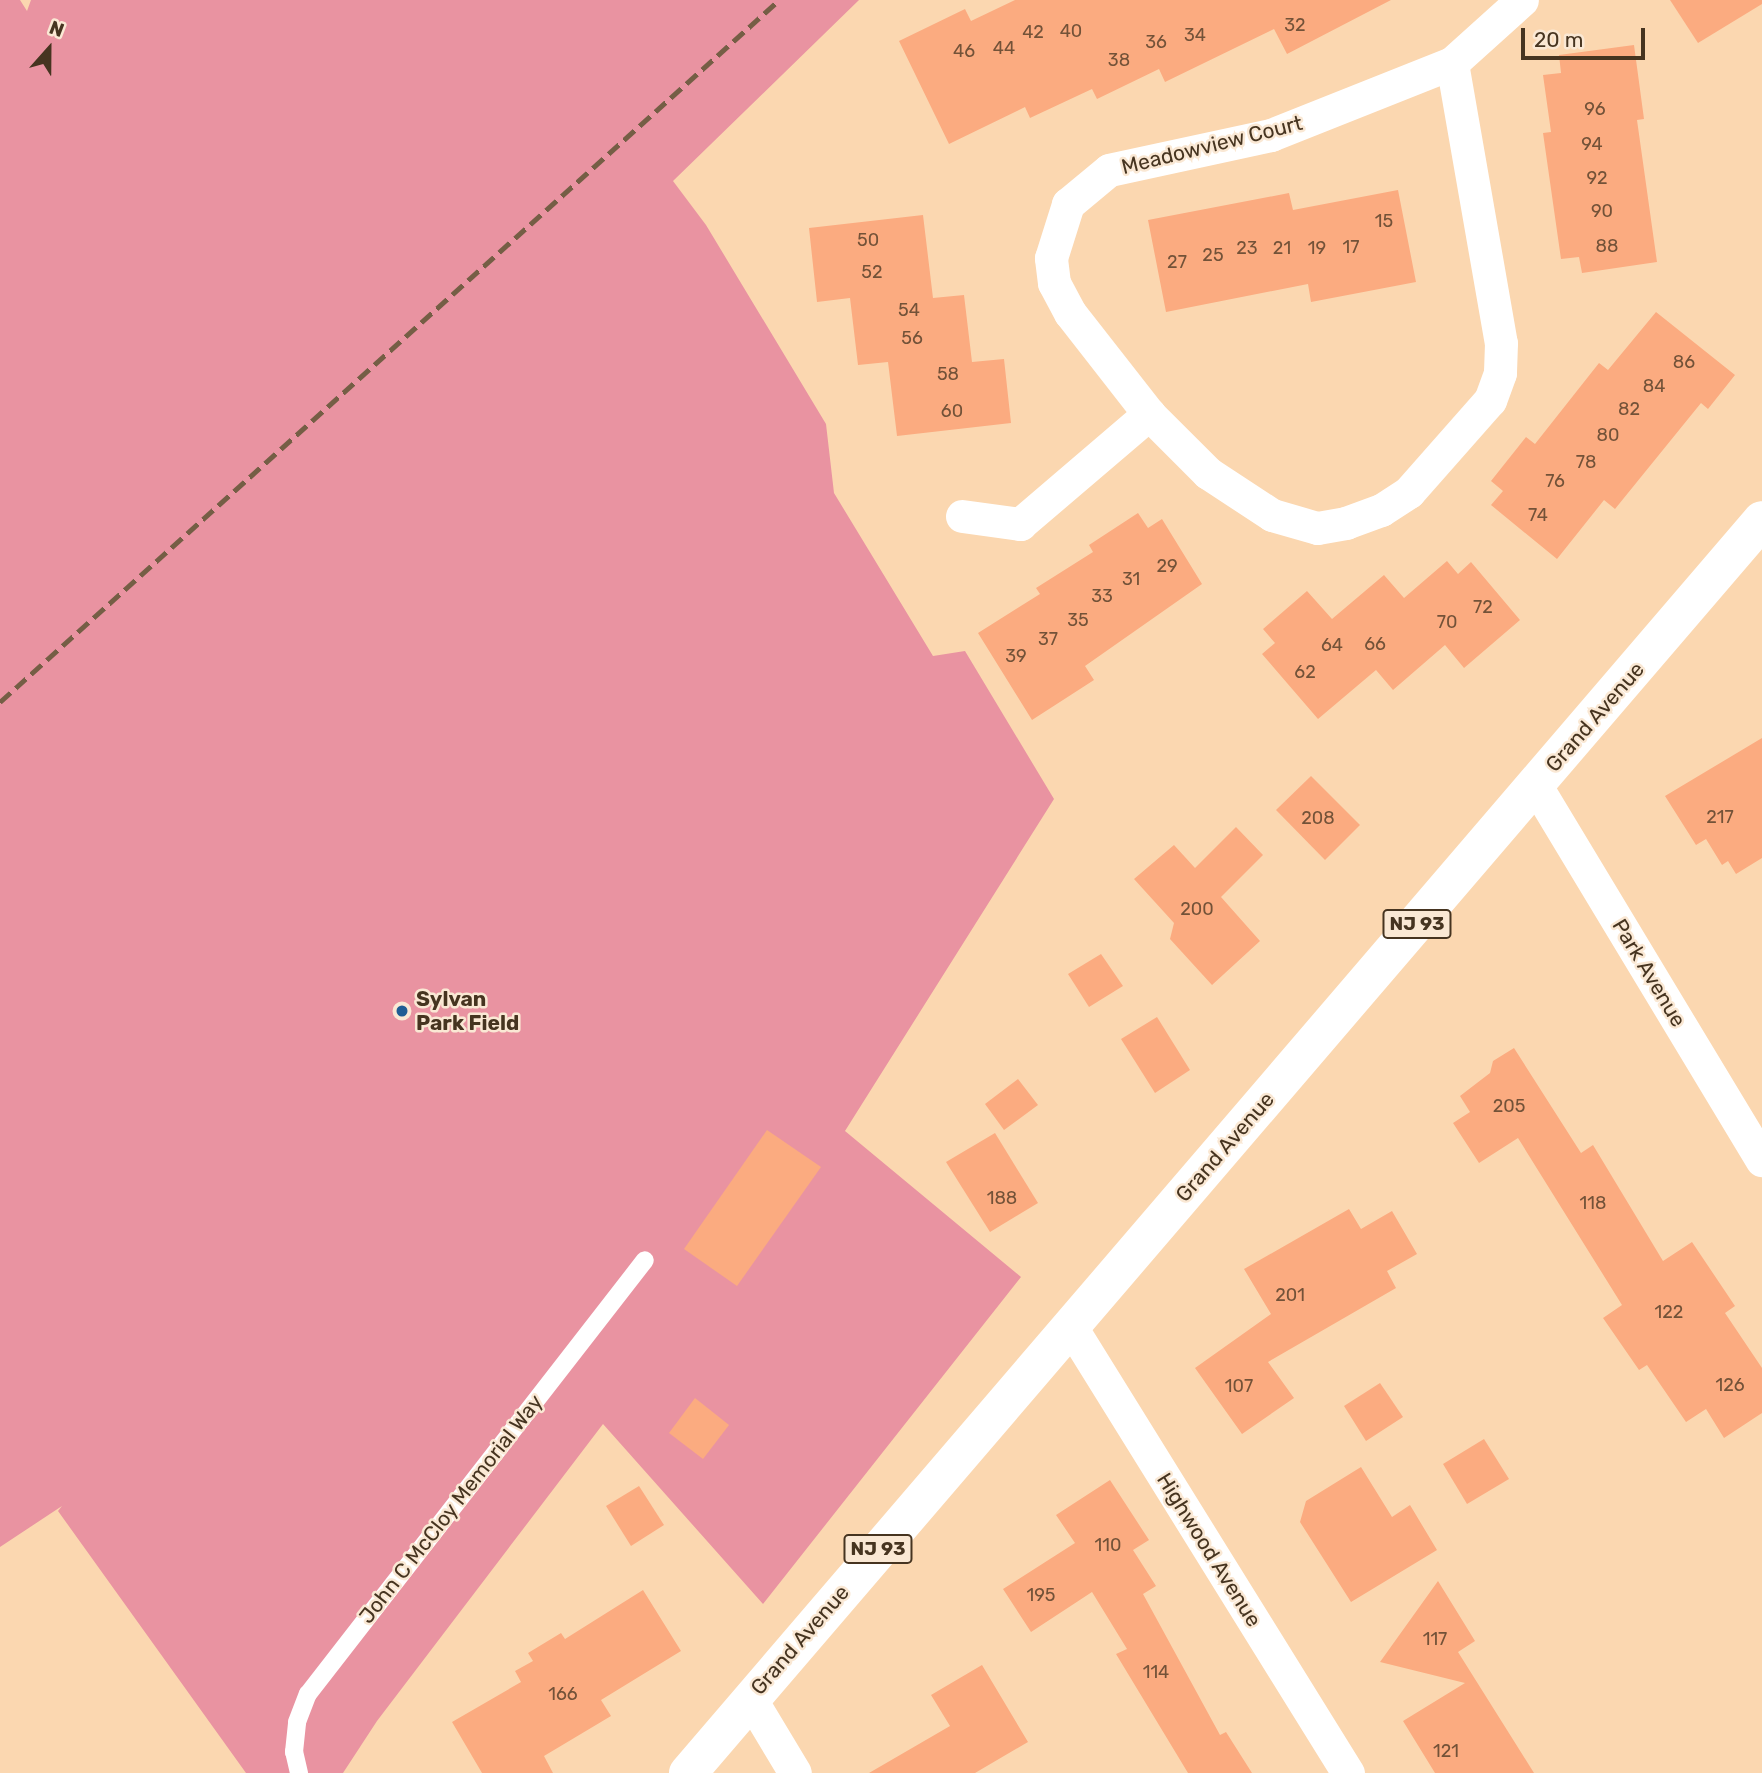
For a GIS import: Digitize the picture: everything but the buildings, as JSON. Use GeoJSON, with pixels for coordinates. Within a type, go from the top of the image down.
{"type":"FeatureCollection","features":[{"type":"Feature","properties":{"kind":"main road","name":"Grand Avenue"},"geometry":{"type":"LineString","coordinates":[[688,1773],[1762,520]]}},
{"type":"Feature","properties":{"kind":"street","name":"Meadowview Court"},"geometry":{"type":"LineString","coordinates":[[1452,63],[1501,343],[1500,373],[1490,400],[1409,492],[1381,510],[1346,523],[1317,528],[1272,515],[1208,473],[1149,414],[1091,343],[1054,283],[1051,258],[1058,228],[1068,204],[1081,188],[1109,170],[1271,135],[1452,63],[1522,0]]}},
{"type":"Feature","properties":{"kind":"street"},"geometry":{"type":"LineString","coordinates":[[962,516],[1020,524],[1149,414]]}},
{"type":"Feature","properties":{"kind":"street","name":"Park Avenue"},"geometry":{"type":"LineString","coordinates":[[1536,786],[1762,1160]]}},
{"type":"Feature","properties":{"kind":"street","name":"Highwood Avenue"},"geometry":{"type":"LineString","coordinates":[[1071,1327],[1348,1773]]}},
{"type":"Feature","properties":{"kind":"street"},"geometry":{"type":"LineString","coordinates":[[750,1698],[795,1773]]}},
{"type":"Feature","properties":{"kind":"lane","name":"John C McCloy Memorial Way"},"geometry":{"type":"LineString","coordinates":[[299,1773],[294,1752],[297,1722],[308,1694],[645,1260]]}},
{"type":"Feature","properties":{"kind":"shaded area"},"geometry":{"type":"Polygon","coordinates":[[[0,0],[20,0],[27,11],[31,0],[859,0],[673,181],[706,225],[826,424],[834,493],[933,656],[965,651],[1054,799],[845,1131],[1021,1277],[763,1604],[603,1424],[377,1721],[343,1773],[246,1773],[58,1511],[62,1506],[0,1547],[0,0]]]}},
{"type":"Feature","properties":{"kind":"railway"},"geometry":{"type":"LineString","coordinates":[[0,702],[779,0]]}},
{"type":"Feature","properties":{"kind":"place","name":"Sylvan Park Field"},"geometry":{"type":"Point","coordinates":[402,1011]}}]}
